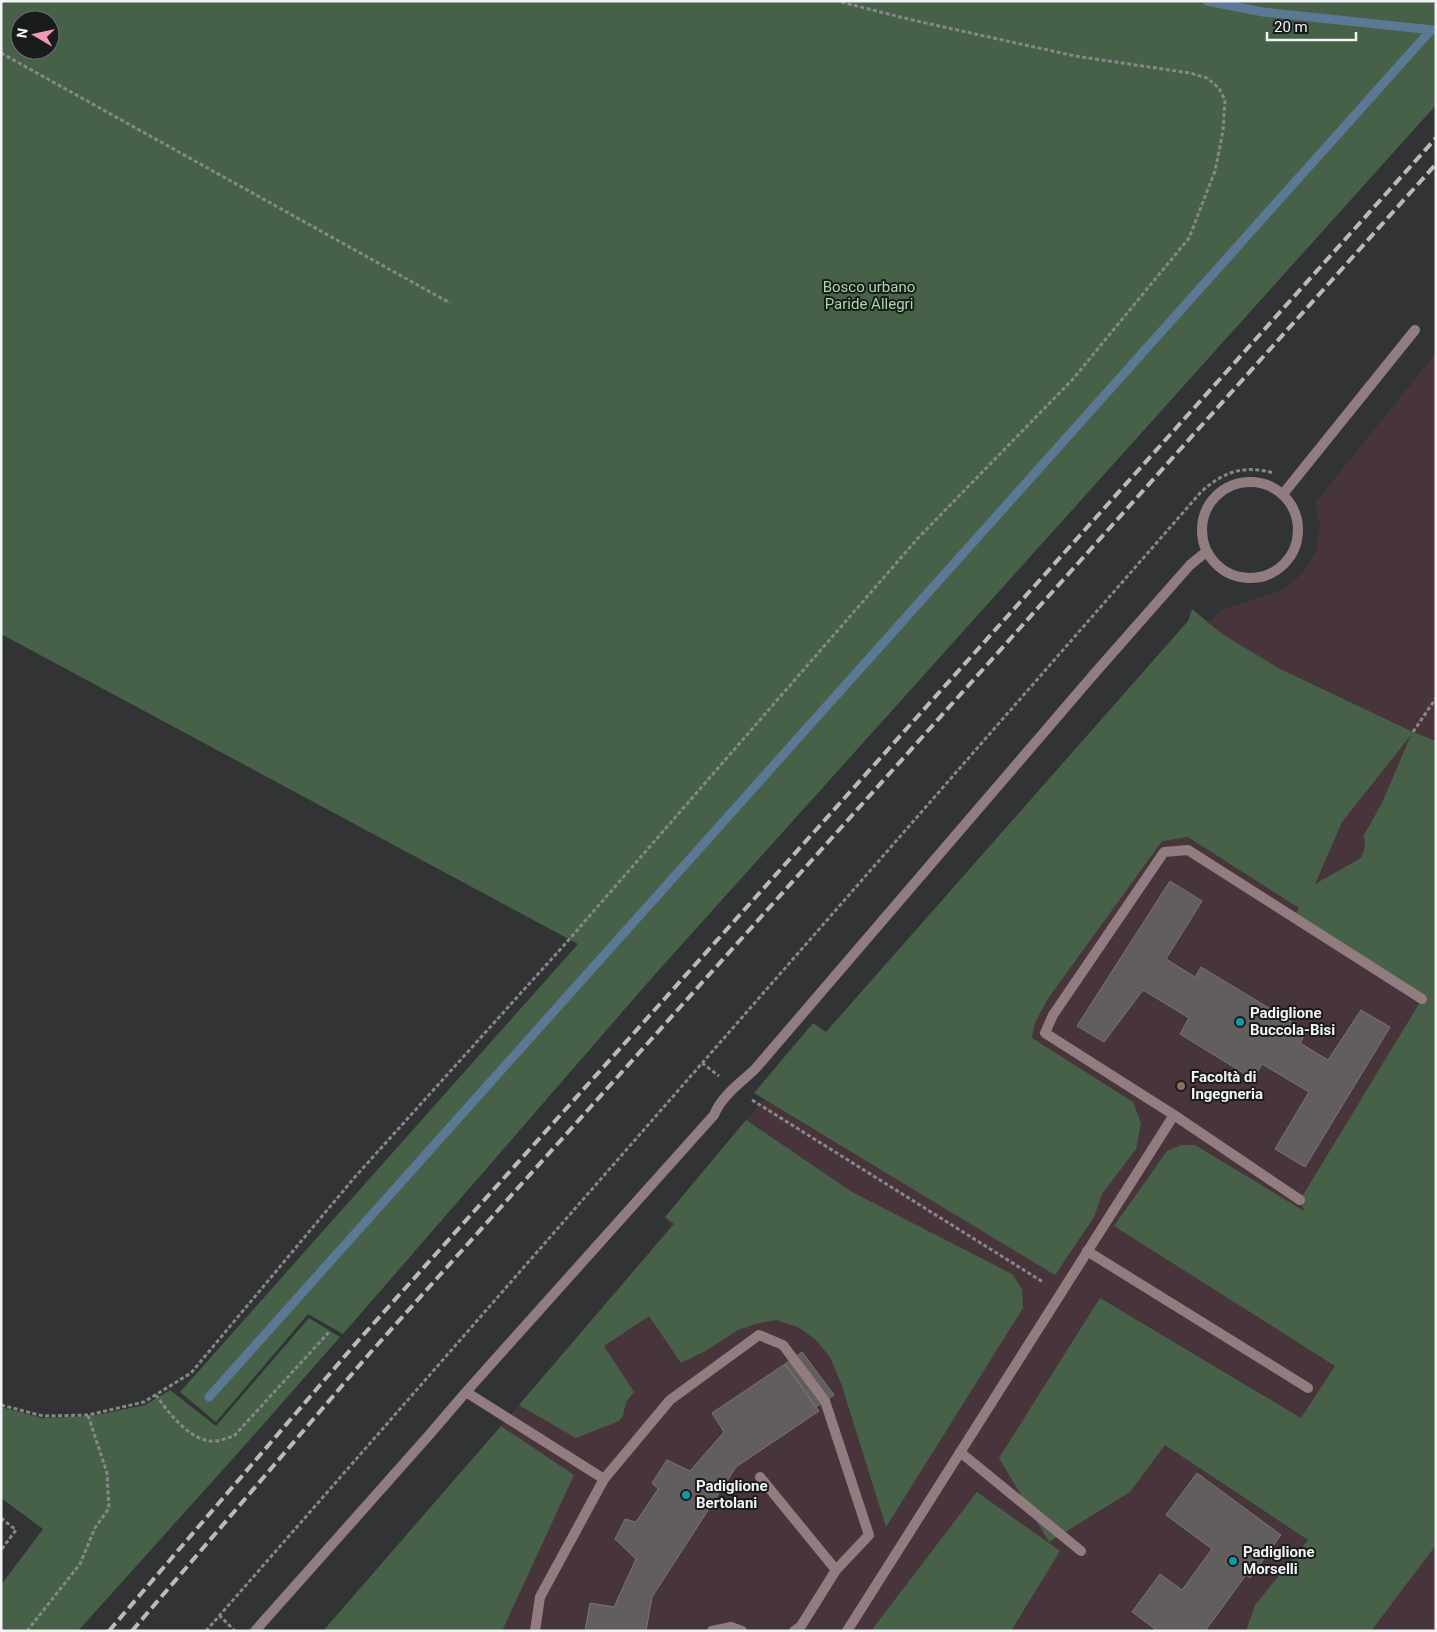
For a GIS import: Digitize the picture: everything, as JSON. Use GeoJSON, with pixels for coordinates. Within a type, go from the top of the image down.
{"type":"FeatureCollection","features":[{"type":"Feature","properties":{"kind":"street"},"geometry":{"type":"LineString","coordinates":[[1283,494],[1415,330]]}},
{"type":"Feature","properties":{"kind":"street"},"geometry":{"type":"LineString","coordinates":[[1254,481],[1270,486],[1283,494],[1293,507],[1298,523],[1297,539],[1292,554],[1281,566],[1268,574],[1252,578],[1236,576],[1222,569],[1206,552],[1202,528],[1204,512],[1212,499],[1224,489],[1239,482],[1254,481]]}},
{"type":"Feature","properties":{"kind":"street"},"geometry":{"type":"LineString","coordinates":[[255,1631],[714,1115],[722,1102],[762,1060],[1100,667],[1190,565],[1206,552]]}},
{"type":"Feature","properties":{"kind":"street"},"geometry":{"type":"LineString","coordinates":[[1300,1200],[1174,1115],[1045,1033],[1053,1015],[1164,852],[1188,850],[1422,999]]}},
{"type":"Feature","properties":{"kind":"street"},"geometry":{"type":"LineString","coordinates":[[847,1631],[1174,1115]]}},
{"type":"Feature","properties":{"kind":"street"},"geometry":{"type":"LineString","coordinates":[[1087,1251],[1308,1388]]}},
{"type":"Feature","properties":{"kind":"street"},"geometry":{"type":"LineString","coordinates":[[535,1631],[540,1597],[604,1479],[670,1400],[759,1335],[783,1345],[825,1401],[869,1535],[836,1570],[802,1626],[794,1631]]}},
{"type":"Feature","properties":{"kind":"street"},"geometry":{"type":"LineString","coordinates":[[466,1392],[604,1479]]}},
{"type":"Feature","properties":{"kind":"street"},"geometry":{"type":"LineString","coordinates":[[960,1452],[1081,1551]]}},
{"type":"Feature","properties":{"kind":"street"},"geometry":{"type":"LineString","coordinates":[[760,1477],[836,1570]]}},
{"type":"Feature","properties":{"kind":"street"},"geometry":{"type":"LineString","coordinates":[[712,1631],[731,1627],[742,1631]]}},
{"type":"Feature","properties":{"kind":"path"},"geometry":{"type":"LineString","coordinates":[[1,1405],[43,1416],[88,1415],[144,1402],[191,1373],[354,1178],[566,943],[918,537],[1073,379],[1189,238],[1215,171],[1223,132],[1225,100],[1219,88],[1207,78],[1190,72],[1075,56],[912,20],[838,1]]}},
{"type":"Feature","properties":{"kind":"path"},"geometry":{"type":"LineString","coordinates":[[1,53],[450,303]]}},
{"type":"Feature","properties":{"kind":"path"},"geometry":{"type":"LineString","coordinates":[[206,1631],[1201,492],[1214,481],[1229,473],[1245,469],[1262,470],[1278,474],[1293,482]]}},
{"type":"Feature","properties":{"kind":"path"},"geometry":{"type":"LineString","coordinates":[[1413,732],[1436,698]]}},
{"type":"Feature","properties":{"kind":"path"},"geometry":{"type":"LineString","coordinates":[[735,1089],[1061,1293]]}},
{"type":"Feature","properties":{"kind":"path"},"geometry":{"type":"LineString","coordinates":[[156,1395],[192,1435],[212,1442],[234,1436],[329,1332]]}},
{"type":"Feature","properties":{"kind":"path"},"geometry":{"type":"LineString","coordinates":[[27,1631],[80,1564],[95,1528],[109,1508],[107,1473],[88,1415]]}},
{"type":"Feature","properties":{"kind":"path"},"geometry":{"type":"LineString","coordinates":[[1,1518],[16,1530],[1,1550]]}},
{"type":"Feature","properties":{"kind":"path"},"geometry":{"type":"LineString","coordinates":[[218,1615],[235,1631]]}},
{"type":"Feature","properties":{"kind":"shaded area"},"geometry":{"type":"Polygon","coordinates":[[[1436,353],[1436,1631],[323,1631],[671,1226],[665,1217],[746,1120],[826,1033],[1221,610],[1280,591],[1302,574],[1316,552],[1320,525],[1315,503],[1436,353]]]}},
{"type":"Feature","properties":{"kind":"green space","name":"Bosco urbano Paride Allegri"},"geometry":{"type":"Polygon","coordinates":[[[1,1],[1436,1],[1436,105],[650,980],[343,1334],[308,1314],[216,1422],[180,1392],[578,944],[1,634],[1,1]]]}},
{"type":"Feature","properties":{"kind":"green space"},"geometry":{"type":"Polygon","coordinates":[[[1192,609],[1222,634],[1278,668],[1436,741],[1436,1545],[1371,1631],[1246,1631],[1255,1605],[1308,1540],[1165,1445],[1130,1492],[1049,1542],[999,1458],[1100,1298],[1301,1418],[1335,1366],[1114,1226],[1167,1151],[1181,1145],[1195,1145],[1304,1211],[1300,1200],[1422,999],[1293,918],[1299,908],[1188,837],[1162,841],[1047,1000],[1034,1025],[1032,1038],[1133,1102],[1141,1123],[1136,1149],[1102,1194],[1094,1217],[1055,1275],[754,1093],[813,1023],[826,1032],[1188,621],[1192,609]],[[1411,735],[1342,822],[1315,884],[1361,858],[1365,847],[1364,835],[1382,803],[1411,735]]]}},
{"type":"Feature","properties":{"kind":"green space"},"geometry":{"type":"Polygon","coordinates":[[[746,1120],[852,1192],[1012,1274],[1022,1289],[1023,1308],[886,1527],[841,1383],[830,1357],[815,1339],[798,1327],[776,1320],[756,1324],[738,1330],[707,1350],[681,1363],[649,1316],[604,1346],[634,1392],[626,1402],[623,1416],[619,1421],[576,1438],[519,1405],[674,1224],[665,1217],[746,1120]]]}},
{"type":"Feature","properties":{"kind":"green space"},"geometry":{"type":"Polygon","coordinates":[[[309,1318],[340,1337],[78,1631],[1,1631],[1,1585],[43,1529],[1,1498],[1,1407],[42,1418],[91,1416],[145,1405],[170,1390],[216,1426],[309,1318]]]}},
{"type":"Feature","properties":{"kind":"green space"},"geometry":{"type":"Polygon","coordinates":[[[501,1426],[574,1475],[502,1631],[323,1631],[501,1426]]]}},
{"type":"Feature","properties":{"kind":"green space"},"geometry":{"type":"Polygon","coordinates":[[[977,1492],[1060,1551],[1011,1631],[871,1631],[977,1492]]]}},
{"type":"Feature","properties":{"kind":"building","name":"Padiglione Buccola-Bisi"},"geometry":{"type":"Polygon","coordinates":[[[1170,881],[1202,901],[1166,959],[1195,977],[1201,967],[1307,1031],[1300,1043],[1328,1060],[1361,1010],[1390,1027],[1305,1167],[1275,1149],[1309,1092],[1262,1064],[1253,1079],[1180,1034],[1189,1018],[1143,990],[1104,1042],[1077,1026],[1170,881]]]}},
{"type":"Feature","properties":{"kind":"building"},"geometry":{"type":"Polygon","coordinates":[[[802,1352],[834,1395],[816,1407],[785,1364],[802,1352]]]}},
{"type":"Feature","properties":{"kind":"building","name":"Padiglione Bertolani"},"geometry":{"type":"Polygon","coordinates":[[[785,1364],[819,1411],[736,1467],[652,1597],[646,1631],[585,1631],[590,1603],[614,1607],[636,1559],[615,1539],[625,1519],[636,1522],[658,1489],[652,1483],[667,1460],[690,1471],[724,1432],[712,1413],[785,1364]]]}},
{"type":"Feature","properties":{"kind":"building","name":"Padiglione Morselli"},"geometry":{"type":"Polygon","coordinates":[[[1197,1473],[1281,1535],[1250,1578],[1246,1575],[1205,1631],[1153,1631],[1155,1629],[1132,1612],[1160,1574],[1182,1590],[1212,1549],[1166,1515],[1197,1473]]]}},
{"type":"Feature","properties":{"kind":"waterway"},"geometry":{"type":"LineString","coordinates":[[1207,1],[1263,12],[1433,30]]}},
{"type":"Feature","properties":{"kind":"waterway"},"geometry":{"type":"LineString","coordinates":[[209,1397],[1431,30]]}},
{"type":"Feature","properties":{"kind":"railway"},"geometry":{"type":"LineString","coordinates":[[109,1631],[357,1342],[1436,138]]}},
{"type":"Feature","properties":{"kind":"railway"},"geometry":{"type":"LineString","coordinates":[[132,1631],[370,1353],[1436,164]]}},
{"type":"Feature","properties":{"kind":"place","name":"Padiglione Buccola-Bisi"},"geometry":{"type":"Point","coordinates":[1240,1022]}},
{"type":"Feature","properties":{"kind":"place","name":"Facoltà di Ingegneria"},"geometry":{"type":"Point","coordinates":[1181,1086]}},
{"type":"Feature","properties":{"kind":"place","name":"Padiglione Bertolani"},"geometry":{"type":"Point","coordinates":[686,1495]}},
{"type":"Feature","properties":{"kind":"place","name":"Padiglione Morselli"},"geometry":{"type":"Point","coordinates":[1233,1561]}}]}
